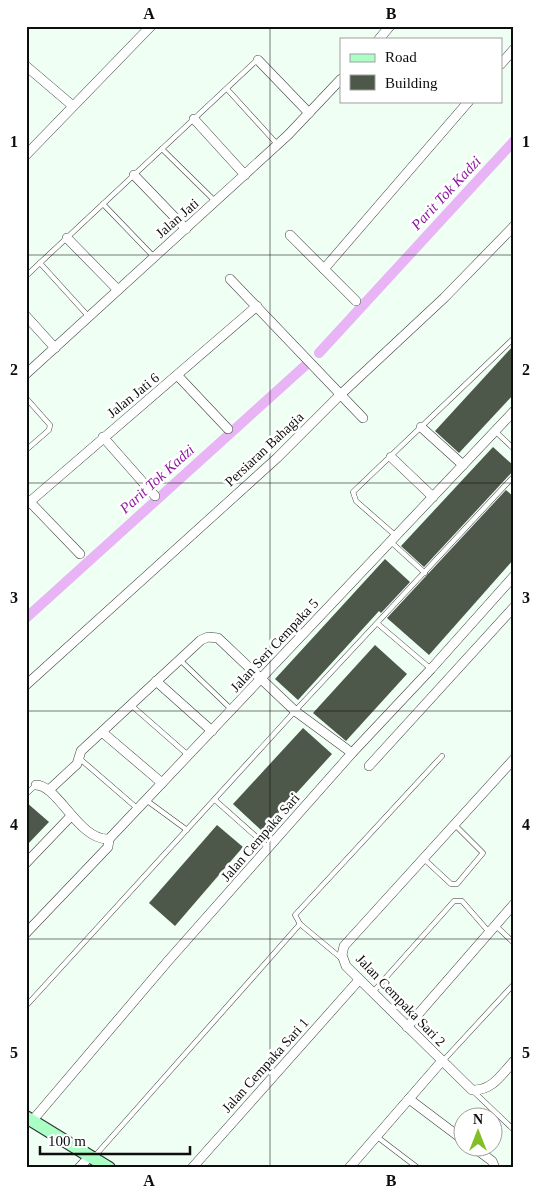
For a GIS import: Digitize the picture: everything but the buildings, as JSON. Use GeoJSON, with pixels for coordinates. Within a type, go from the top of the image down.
{"type":"FeatureCollection","features":[{"type":"Feature","properties":{"kind":"street"},"geometry":{"type":"LineString","coordinates":[[26,156],[152,26]]}},
{"type":"Feature","properties":{"kind":"street"},"geometry":{"type":"LineString","coordinates":[[380,38],[390,26]]}},
{"type":"Feature","properties":{"kind":"street"},"geometry":{"type":"LineString","coordinates":[[502,63],[514,49]]}},
{"type":"Feature","properties":{"kind":"street"},"geometry":{"type":"LineString","coordinates":[[258,60],[309,112]]}},
{"type":"Feature","properties":{"kind":"street"},"geometry":{"type":"LineString","coordinates":[[26,66],[73,106]]}},
{"type":"Feature","properties":{"kind":"street","name":"Jalan Jati"},"geometry":{"type":"LineString","coordinates":[[26,374],[245,175],[340,80]]}},
{"type":"Feature","properties":{"kind":"street"},"geometry":{"type":"LineString","coordinates":[[324,269],[468,102]]}},
{"type":"Feature","properties":{"kind":"street"},"geometry":{"type":"LineString","coordinates":[[194,120],[245,175]]}},
{"type":"Feature","properties":{"kind":"street"},"geometry":{"type":"LineString","coordinates":[[134,175],[186,229]]}},
{"type":"Feature","properties":{"kind":"street","name":"Persiaran Bahagia"},"geometry":{"type":"LineString","coordinates":[[26,685],[277,458],[340,395],[444,298],[514,226]]}},
{"type":"Feature","properties":{"kind":"street"},"geometry":{"type":"LineString","coordinates":[[290,235],[356,302]]}},
{"type":"Feature","properties":{"kind":"street"},"geometry":{"type":"LineString","coordinates":[[67,238],[118,290]]}},
{"type":"Feature","properties":{"kind":"street"},"geometry":{"type":"LineString","coordinates":[[230,279],[363,418]]}},
{"type":"Feature","properties":{"kind":"street","name":"Jalan Jati 6"},"geometry":{"type":"LineString","coordinates":[[28,504],[103,437],[178,376],[257,306]]}},
{"type":"Feature","properties":{"kind":"street"},"geometry":{"type":"LineString","coordinates":[[26,316],[55,348]]}},
{"type":"Feature","properties":{"kind":"street"},"geometry":{"type":"LineString","coordinates":[[178,376],[228,429]]}},
{"type":"Feature","properties":{"kind":"street","name":"Jalan Seri Cempaka 5"},"geometry":{"type":"LineString","coordinates":[[26,933],[108,847],[109,839],[514,412]]}},
{"type":"Feature","properties":{"kind":"street"},"geometry":{"type":"LineString","coordinates":[[421,427],[463,465]]}},
{"type":"Feature","properties":{"kind":"street"},"geometry":{"type":"LineString","coordinates":[[103,437],[155,496]]}},
{"type":"Feature","properties":{"kind":"street"},"geometry":{"type":"LineString","coordinates":[[391,456],[433,497]]}},
{"type":"Feature","properties":{"kind":"street"},"geometry":{"type":"LineString","coordinates":[[28,504],[80,554]]}},
{"type":"Feature","properties":{"kind":"street","name":"Jalan Cempaka Sari"},"geometry":{"type":"LineString","coordinates":[[29,1119],[352,754],[514,576]]}},
{"type":"Feature","properties":{"kind":"street"},"geometry":{"type":"LineString","coordinates":[[369,766],[514,607]]}},
{"type":"Feature","properties":{"kind":"street"},"geometry":{"type":"LineString","coordinates":[[49,790],[77,764],[80,751],[200,640],[208,636],[218,638],[260,680],[295,711],[352,754]]}},
{"type":"Feature","properties":{"kind":"street"},"geometry":{"type":"LineString","coordinates":[[156,681],[212,731]]}},
{"type":"Feature","properties":{"kind":"street"},"geometry":{"type":"LineString","coordinates":[[102,732],[162,784]]}},
{"type":"Feature","properties":{"kind":"street","name":"Jalan Cempaka Sari 2"},"geometry":{"type":"LineString","coordinates":[[472,1090],[441,1062],[359,980],[346,966],[342,955],[344,946],[514,759]]}},
{"type":"Feature","properties":{"kind":"street"},"geometry":{"type":"LineString","coordinates":[[36,785],[42,785],[49,790],[71,816],[96,838],[109,839]]}},
{"type":"Feature","properties":{"kind":"street"},"geometry":{"type":"LineString","coordinates":[[26,863],[71,816]]}},
{"type":"Feature","properties":{"kind":"street"},"geometry":{"type":"LineString","coordinates":[[407,1027],[514,904]]}},
{"type":"Feature","properties":{"kind":"street","name":"Jalan Cempaka Sari 1"},"geometry":{"type":"LineString","coordinates":[[192,1168],[359,980]]}},
{"type":"Feature","properties":{"kind":"street"},"geometry":{"type":"LineString","coordinates":[[472,1090],[483,1090],[492,1086],[514,1061]]}},
{"type":"Feature","properties":{"kind":"street"},"geometry":{"type":"LineString","coordinates":[[349,1168],[441,1062]]}},
{"type":"Feature","properties":{"kind":"street"},"geometry":{"type":"LineString","coordinates":[[408,1099],[452,1132]]}},
{"type":"Feature","properties":{"kind":"street"},"geometry":{"type":"LineString","coordinates":[[29,1119],[109,1168]]}},
{"type":"Feature","properties":{"kind":"street"},"geometry":{"type":"LineString","coordinates":[[485,1156],[492,1161],[495,1168]]}},
{"type":"Feature","properties":{"kind":"street"},"geometry":{"type":"LineString","coordinates":[[79,1168],[92,1157]]}},
{"type":"Feature","properties":{"kind":"lane"},"geometry":{"type":"LineString","coordinates":[[26,276],[258,60]]}},
{"type":"Feature","properties":{"kind":"lane"},"geometry":{"type":"LineString","coordinates":[[227,89],[277,144]]}},
{"type":"Feature","properties":{"kind":"lane"},"geometry":{"type":"LineString","coordinates":[[162,150],[216,202]]}},
{"type":"Feature","properties":{"kind":"lane"},"geometry":{"type":"LineString","coordinates":[[103,204],[154,257]]}},
{"type":"Feature","properties":{"kind":"lane"},"geometry":{"type":"LineString","coordinates":[[40,263],[89,317]]}},
{"type":"Feature","properties":{"kind":"lane"},"geometry":{"type":"LineString","coordinates":[[425,573],[353,496],[353,492],[514,338]]}},
{"type":"Feature","properties":{"kind":"lane"},"geometry":{"type":"LineString","coordinates":[[26,398],[50,424],[49,430],[26,450]]}},
{"type":"Feature","properties":{"kind":"lane"},"geometry":{"type":"LineString","coordinates":[[495,431],[514,449]]}},
{"type":"Feature","properties":{"kind":"lane"},"geometry":{"type":"LineString","coordinates":[[26,1006],[295,711],[514,476]]}},
{"type":"Feature","properties":{"kind":"lane"},"geometry":{"type":"LineString","coordinates":[[509,482],[514,486]]}},
{"type":"Feature","properties":{"kind":"lane"},"geometry":{"type":"LineString","coordinates":[[378,624],[431,669]]}},
{"type":"Feature","properties":{"kind":"lane"},"geometry":{"type":"LineString","coordinates":[[180,660],[232,710]]}},
{"type":"Feature","properties":{"kind":"lane"},"geometry":{"type":"LineString","coordinates":[[131,705],[188,756]]}},
{"type":"Feature","properties":{"kind":"lane"},"geometry":{"type":"LineString","coordinates":[[344,960],[300,924],[295,915],[442,756]]}},
{"type":"Feature","properties":{"kind":"lane"},"geometry":{"type":"LineString","coordinates":[[78,758],[138,809]]}},
{"type":"Feature","properties":{"kind":"lane"},"geometry":{"type":"LineString","coordinates":[[26,794],[36,785]]}},
{"type":"Feature","properties":{"kind":"lane"},"geometry":{"type":"LineString","coordinates":[[146,800],[187,830]]}},
{"type":"Feature","properties":{"kind":"lane"},"geometry":{"type":"LineString","coordinates":[[215,800],[269,848]]}},
{"type":"Feature","properties":{"kind":"lane"},"geometry":{"type":"LineString","coordinates":[[424,859],[451,884],[457,884],[483,852],[455,825]]}},
{"type":"Feature","properties":{"kind":"lane"},"geometry":{"type":"LineString","coordinates":[[373,992],[454,901],[462,902],[492,928],[514,943]]}},
{"type":"Feature","properties":{"kind":"lane"},"geometry":{"type":"LineString","coordinates":[[92,1157],[300,924]]}},
{"type":"Feature","properties":{"kind":"lane"},"geometry":{"type":"LineString","coordinates":[[441,1062],[514,984]]}},
{"type":"Feature","properties":{"kind":"lane"},"geometry":{"type":"LineString","coordinates":[[472,1090],[514,1130]]}},
{"type":"Feature","properties":{"kind":"lane"},"geometry":{"type":"LineString","coordinates":[[376,1136],[418,1168]]}},
{"type":"Feature","properties":{"kind":"waterway","name":"Parit Tok Kadzi"},"geometry":{"type":"LineString","coordinates":[[319,353],[514,141]]}},
{"type":"Feature","properties":{"kind":"waterway","name":"Parit Tok Kadzi"},"geometry":{"type":"LineString","coordinates":[[26,618],[308,363]]}}]}
